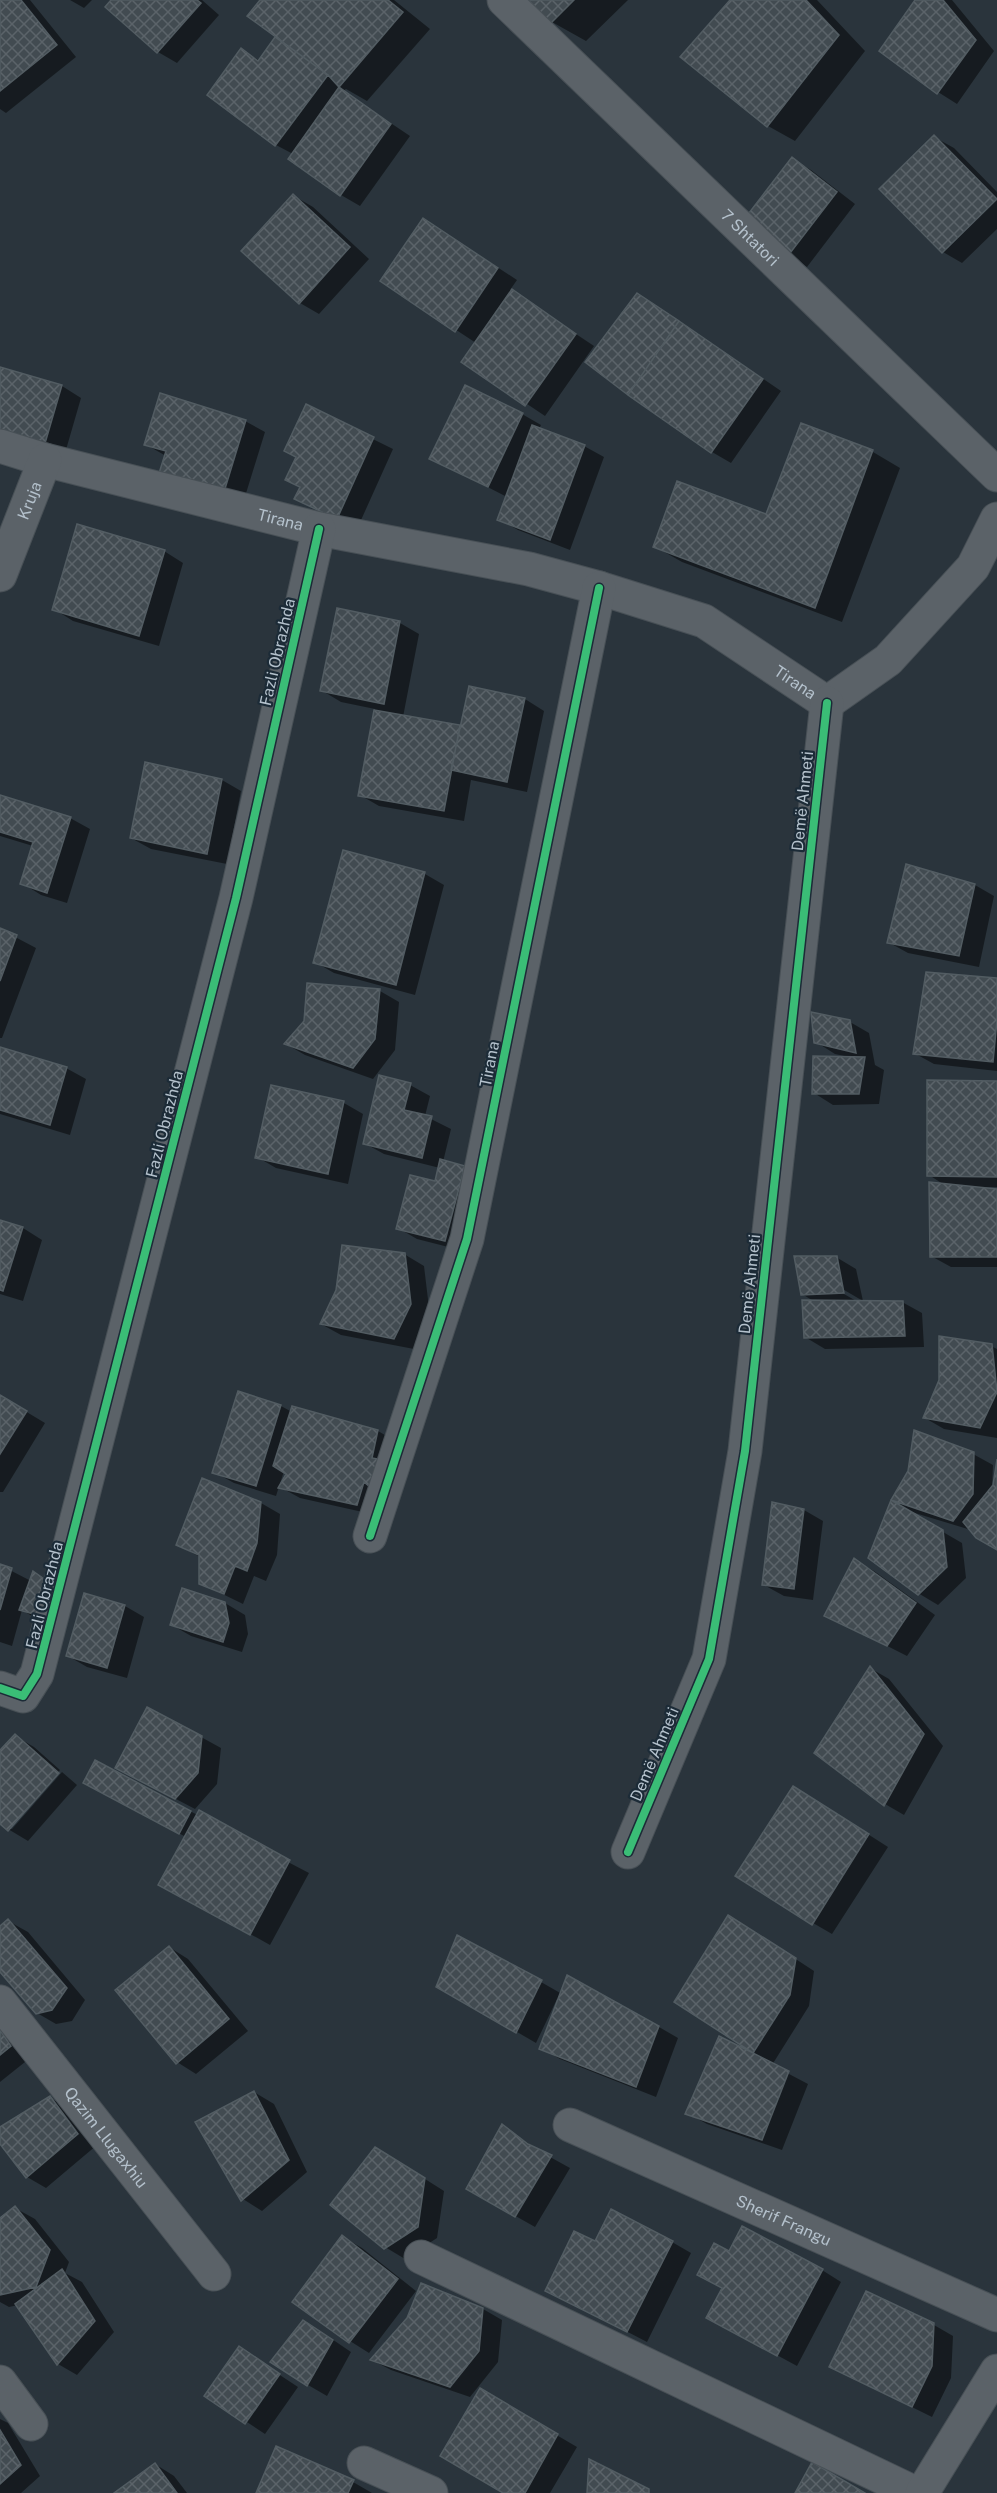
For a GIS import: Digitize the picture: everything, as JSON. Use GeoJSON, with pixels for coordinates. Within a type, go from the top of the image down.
{"type":"FeatureCollection","features":[{"type":"Feature","properties":{"kind":"street","name":"7 Shtatori"},"geometry":{"type":"LineString","coordinates":[[504,0],[997,475]]}},
{"type":"Feature","properties":{"kind":"street","name":"Tirana"},"geometry":{"type":"LineString","coordinates":[[0,446],[45,460],[319,529],[529,569],[599,588],[704,621],[827,703],[888,660],[973,567],[997,519]]}},
{"type":"Feature","properties":{"kind":"street","name":"Kruja"},"geometry":{"type":"LineString","coordinates":[[0,575],[45,460]]}},
{"type":"Feature","properties":{"kind":"street","name":"Fazli Obrazhda"},"geometry":{"type":"LineString","coordinates":[[0,1688],[23,1696],[37,1674],[236,898],[319,529]]}},
{"type":"Feature","properties":{"kind":"street","name":"Tirana"},"geometry":{"type":"LineString","coordinates":[[370,1536],[467,1239],[599,588]]}},
{"type":"Feature","properties":{"kind":"street","name":"Demë Ahmeti"},"geometry":{"type":"LineString","coordinates":[[628,1852],[711,1647],[745,1451],[827,703]]}},
{"type":"Feature","properties":{"kind":"street","name":"Qazim Llugaxhiu"},"geometry":{"type":"LineString","coordinates":[[0,2002],[214,2274]]}},
{"type":"Feature","properties":{"kind":"street","name":"Sherif Frangu"},"geometry":{"type":"LineString","coordinates":[[570,2125],[997,2315]]}},
{"type":"Feature","properties":{"kind":"street"},"geometry":{"type":"LineString","coordinates":[[421,2257],[915,2493]]}},
{"type":"Feature","properties":{"kind":"street"},"geometry":{"type":"LineString","coordinates":[[922,2493],[995,2377]]}},
{"type":"Feature","properties":{"kind":"street"},"geometry":{"type":"LineString","coordinates":[[0,2382],[31,2424]]}},
{"type":"Feature","properties":{"kind":"street"},"geometry":{"type":"LineString","coordinates":[[364,2463],[431,2493]]}},
{"type":"Feature","properties":{"kind":"building"},"geometry":{"type":"Polygon","coordinates":[[[0,0],[21,0],[57,45],[0,91],[0,0]]]}},
{"type":"Feature","properties":{"kind":"building"},"geometry":{"type":"Polygon","coordinates":[[[111,0],[197,0],[201,3],[157,53],[105,7],[111,0]]]}},
{"type":"Feature","properties":{"kind":"building"},"geometry":{"type":"Polygon","coordinates":[[[260,0],[388,0],[403,12],[339,87],[328,75],[247,16],[260,0]]]}},
{"type":"Feature","properties":{"kind":"building"},"geometry":{"type":"Polygon","coordinates":[[[528,0],[574,0],[551,23],[528,0]]]}},
{"type":"Feature","properties":{"kind":"building"},"geometry":{"type":"Polygon","coordinates":[[[730,0],[806,0],[839,35],[767,127],[680,57],[730,0]]]}},
{"type":"Feature","properties":{"kind":"building"},"geometry":{"type":"Polygon","coordinates":[[[915,0],[943,0],[976,40],[937,94],[879,51],[915,0]]]}},
{"type":"Feature","properties":{"kind":"building"},"geometry":{"type":"Polygon","coordinates":[[[275,37],[328,75],[275,146],[207,95],[241,48],[258,61],[275,37]]]}},
{"type":"Feature","properties":{"kind":"building"},"geometry":{"type":"Polygon","coordinates":[[[339,87],[391,124],[340,196],[288,159],[339,87]]]}},
{"type":"Feature","properties":{"kind":"building"},"geometry":{"type":"Polygon","coordinates":[[[934,135],[997,199],[942,253],[879,189],[934,135]]]}},
{"type":"Feature","properties":{"kind":"building"},"geometry":{"type":"Polygon","coordinates":[[[792,157],[837,192],[787,257],[742,222],[792,157]]]}},
{"type":"Feature","properties":{"kind":"building"},"geometry":{"type":"Polygon","coordinates":[[[293,194],[350,247],[299,304],[241,251],[293,194]]]}},
{"type":"Feature","properties":{"kind":"building"},"geometry":{"type":"Polygon","coordinates":[[[423,218],[498,268],[455,332],[380,281],[423,218]]]}},
{"type":"Feature","properties":{"kind":"building"},"geometry":{"type":"Polygon","coordinates":[[[512,289],[576,334],[525,406],[461,362],[512,289]]]}},
{"type":"Feature","properties":{"kind":"building"},"geometry":{"type":"Polygon","coordinates":[[[637,293],[679,321],[628,395],[585,362],[637,293]]]}},
{"type":"Feature","properties":{"kind":"building"},"geometry":{"type":"Polygon","coordinates":[[[679,321],[763,379],[711,453],[628,395],[679,321]]]}},
{"type":"Feature","properties":{"kind":"building"},"geometry":{"type":"Polygon","coordinates":[[[0,367],[62,385],[41,457],[0,445],[0,367]]]}},
{"type":"Feature","properties":{"kind":"building"},"geometry":{"type":"Polygon","coordinates":[[[465,385],[523,413],[488,487],[429,459],[465,385]]]}},
{"type":"Feature","properties":{"kind":"building"},"geometry":{"type":"Polygon","coordinates":[[[160,393],[246,420],[220,505],[155,486],[166,451],[144,445],[160,393]]]}},
{"type":"Feature","properties":{"kind":"building"},"geometry":{"type":"Polygon","coordinates":[[[306,404],[374,437],[337,519],[294,499],[300,487],[285,480],[296,457],[284,451],[306,404]]]}},
{"type":"Feature","properties":{"kind":"building"},"geometry":{"type":"Polygon","coordinates":[[[801,423],[873,450],[815,608],[653,547],[677,481],[766,514],[801,423]]]}},
{"type":"Feature","properties":{"kind":"building"},"geometry":{"type":"Polygon","coordinates":[[[532,425],[585,445],[550,540],[497,520],[532,425]]]}},
{"type":"Feature","properties":{"kind":"building"},"geometry":{"type":"Polygon","coordinates":[[[77,524],[165,550],[139,636],[52,610],[77,524]]]}},
{"type":"Feature","properties":{"kind":"building"},"geometry":{"type":"Polygon","coordinates":[[[337,608],[400,621],[384,704],[320,691],[337,608]]]}},
{"type":"Feature","properties":{"kind":"building"},"geometry":{"type":"Polygon","coordinates":[[[469,686],[525,698],[507,782],[451,770],[469,686]]]}},
{"type":"Feature","properties":{"kind":"building"},"geometry":{"type":"Polygon","coordinates":[[[374,710],[460,725],[444,811],[358,796],[374,710]]]}},
{"type":"Feature","properties":{"kind":"building"},"geometry":{"type":"Polygon","coordinates":[[[145,762],[222,779],[207,854],[130,838],[145,762]]]}},
{"type":"Feature","properties":{"kind":"building"},"geometry":{"type":"Polygon","coordinates":[[[0,795],[71,817],[47,893],[20,884],[33,842],[0,832],[0,795]]]}},
{"type":"Feature","properties":{"kind":"building"},"geometry":{"type":"Polygon","coordinates":[[[343,850],[425,872],[396,985],[313,963],[343,850]]]}},
{"type":"Feature","properties":{"kind":"building"},"geometry":{"type":"Polygon","coordinates":[[[906,864],[975,884],[959,956],[887,943],[906,864]]]}},
{"type":"Feature","properties":{"kind":"building"},"geometry":{"type":"Polygon","coordinates":[[[0,928],[17,935],[0,981],[0,928]]]}},
{"type":"Feature","properties":{"kind":"building"},"geometry":{"type":"Polygon","coordinates":[[[926,972],[997,978],[997,1020],[993,1062],[913,1054],[926,972]]]}},
{"type":"Feature","properties":{"kind":"building"},"geometry":{"type":"Polygon","coordinates":[[[307,983],[380,989],[375,1039],[353,1068],[284,1044],[304,1021],[307,983]]]}},
{"type":"Feature","properties":{"kind":"building"},"geometry":{"type":"Polygon","coordinates":[[[811,1012],[850,1020],[856,1053],[814,1043],[811,1012]]]}},
{"type":"Feature","properties":{"kind":"building"},"geometry":{"type":"Polygon","coordinates":[[[0,1047],[67,1067],[50,1125],[0,1110],[0,1047]]]}},
{"type":"Feature","properties":{"kind":"building"},"geometry":{"type":"Polygon","coordinates":[[[813,1056],[865,1057],[859,1094],[812,1094],[813,1056]]]}},
{"type":"Feature","properties":{"kind":"building"},"geometry":{"type":"Polygon","coordinates":[[[379,1075],[411,1083],[404,1110],[432,1116],[422,1158],[363,1144],[379,1075]]]}},
{"type":"Feature","properties":{"kind":"building"},"geometry":{"type":"Polygon","coordinates":[[[927,1080],[997,1081],[997,1177],[927,1176],[927,1080]]]}},
{"type":"Feature","properties":{"kind":"building"},"geometry":{"type":"Polygon","coordinates":[[[271,1085],[344,1101],[328,1174],[255,1158],[271,1085]]]}},
{"type":"Feature","properties":{"kind":"building"},"geometry":{"type":"Polygon","coordinates":[[[440,1159],[465,1166],[445,1241],[396,1229],[410,1175],[435,1181],[440,1159]]]}},
{"type":"Feature","properties":{"kind":"building"},"geometry":{"type":"Polygon","coordinates":[[[929,1182],[997,1189],[997,1257],[930,1257],[929,1182]]]}},
{"type":"Feature","properties":{"kind":"building"},"geometry":{"type":"Polygon","coordinates":[[[0,1220],[23,1227],[3,1291],[0,1290],[0,1220]]]}},
{"type":"Feature","properties":{"kind":"building"},"geometry":{"type":"Polygon","coordinates":[[[342,1245],[405,1253],[411,1304],[394,1339],[320,1324],[336,1290],[342,1245]]]}},
{"type":"Feature","properties":{"kind":"building"},"geometry":{"type":"Polygon","coordinates":[[[794,1256],[837,1256],[844,1293],[801,1295],[794,1256]]]}},
{"type":"Feature","properties":{"kind":"building"},"geometry":{"type":"Polygon","coordinates":[[[802,1300],[903,1301],[905,1336],[804,1338],[802,1300]]]}},
{"type":"Feature","properties":{"kind":"building"},"geometry":{"type":"Polygon","coordinates":[[[939,1336],[992,1344],[997,1392],[980,1428],[923,1418],[939,1380],[939,1336]]]}},
{"type":"Feature","properties":{"kind":"building"},"geometry":{"type":"Polygon","coordinates":[[[238,1391],[281,1405],[256,1486],[212,1473],[238,1391]]]}},
{"type":"Feature","properties":{"kind":"building"},"geometry":{"type":"Polygon","coordinates":[[[0,1395],[27,1411],[0,1454],[0,1395]]]}},
{"type":"Feature","properties":{"kind":"building"},"geometry":{"type":"Polygon","coordinates":[[[292,1406],[378,1430],[372,1458],[378,1459],[371,1488],[364,1482],[357,1505],[278,1488],[286,1474],[273,1466],[292,1406]]]}},
{"type":"Feature","properties":{"kind":"building"},"geometry":{"type":"Polygon","coordinates":[[[914,1430],[974,1452],[973,1494],[953,1521],[891,1500],[908,1471],[914,1430]]]}},
{"type":"Feature","properties":{"kind":"building"},"geometry":{"type":"Polygon","coordinates":[[[997,1459],[997,1550],[976,1538],[963,1522],[993,1485],[997,1459]]]}},
{"type":"Feature","properties":{"kind":"building"},"geometry":{"type":"Polygon","coordinates":[[[202,1478],[261,1502],[257,1543],[247,1571],[235,1566],[224,1594],[199,1584],[199,1555],[176,1545],[202,1478]]]}},
{"type":"Feature","properties":{"kind":"building"},"geometry":{"type":"Polygon","coordinates":[[[891,1500],[943,1530],[947,1567],[918,1595],[868,1558],[891,1500]]]}},
{"type":"Feature","properties":{"kind":"building"},"geometry":{"type":"Polygon","coordinates":[[[772,1502],[804,1509],[794,1589],[762,1585],[772,1502]]]}},
{"type":"Feature","properties":{"kind":"building"},"geometry":{"type":"Polygon","coordinates":[[[854,1558],[916,1603],[887,1646],[824,1616],[854,1558]]]}},
{"type":"Feature","properties":{"kind":"building"},"geometry":{"type":"Polygon","coordinates":[[[0,1564],[12,1568],[0,1610],[0,1564]]]}},
{"type":"Feature","properties":{"kind":"building"},"geometry":{"type":"Polygon","coordinates":[[[33,1571],[54,1586],[45,1617],[19,1610],[33,1571]]]}},
{"type":"Feature","properties":{"kind":"building"},"geometry":{"type":"Polygon","coordinates":[[[182,1588],[225,1602],[229,1623],[223,1642],[170,1625],[182,1588]]]}},
{"type":"Feature","properties":{"kind":"building"},"geometry":{"type":"Polygon","coordinates":[[[84,1593],[125,1605],[107,1668],[66,1656],[84,1593]]]}},
{"type":"Feature","properties":{"kind":"building"},"geometry":{"type":"Polygon","coordinates":[[[870,1666],[924,1734],[884,1806],[814,1753],[870,1666]]]}},
{"type":"Feature","properties":{"kind":"building"},"geometry":{"type":"Polygon","coordinates":[[[147,1707],[202,1736],[198,1773],[175,1799],[115,1768],[147,1707]]]}},
{"type":"Feature","properties":{"kind":"building"},"geometry":{"type":"Polygon","coordinates":[[[15,1734],[59,1773],[8,1831],[0,1824],[0,1750],[15,1734]]]}},
{"type":"Feature","properties":{"kind":"building"},"geometry":{"type":"Polygon","coordinates":[[[95,1760],[191,1811],[179,1834],[83,1783],[95,1760]]]}},
{"type":"Feature","properties":{"kind":"building"},"geometry":{"type":"Polygon","coordinates":[[[793,1786],[869,1834],[812,1925],[735,1876],[793,1786]]]}},
{"type":"Feature","properties":{"kind":"building"},"geometry":{"type":"Polygon","coordinates":[[[199,1810],[290,1860],[250,1935],[158,1885],[199,1810]]]}},
{"type":"Feature","properties":{"kind":"building"},"geometry":{"type":"Polygon","coordinates":[[[728,1915],[796,1958],[790,1995],[753,2053],[674,2002],[728,1915]]]}},
{"type":"Feature","properties":{"kind":"building"},"geometry":{"type":"Polygon","coordinates":[[[8,1919],[67,1988],[52,2010],[36,2014],[0,1972],[0,1926],[8,1919]]]}},
{"type":"Feature","properties":{"kind":"building"},"geometry":{"type":"Polygon","coordinates":[[[457,1935],[542,1980],[516,2033],[436,1987],[457,1935]]]}},
{"type":"Feature","properties":{"kind":"building"},"geometry":{"type":"Polygon","coordinates":[[[169,1946],[229,2019],[176,2064],[115,1990],[169,1946]]]}},
{"type":"Feature","properties":{"kind":"building"},"geometry":{"type":"Polygon","coordinates":[[[567,1975],[659,2026],[636,2087],[539,2049],[567,1975]]]}},
{"type":"Feature","properties":{"kind":"building"},"geometry":{"type":"Polygon","coordinates":[[[0,2030],[11,2046],[0,2055],[0,2030]]]}},
{"type":"Feature","properties":{"kind":"building"},"geometry":{"type":"Polygon","coordinates":[[[719,2036],[789,2071],[762,2140],[685,2114],[719,2036]]]}},
{"type":"Feature","properties":{"kind":"building"},"geometry":{"type":"Polygon","coordinates":[[[254,2091],[289,2160],[241,2201],[195,2122],[254,2091]]]}},
{"type":"Feature","properties":{"kind":"building"},"geometry":{"type":"Polygon","coordinates":[[[50,2096],[78,2134],[26,2178],[0,2144],[0,2127],[50,2096]]]}},
{"type":"Feature","properties":{"kind":"building"},"geometry":{"type":"Polygon","coordinates":[[[502,2124],[528,2144],[552,2155],[515,2217],[466,2189],[502,2124]]]}},
{"type":"Feature","properties":{"kind":"building"},"geometry":{"type":"Polygon","coordinates":[[[375,2147],[425,2178],[418,2227],[384,2249],[330,2205],[375,2147]]]}},
{"type":"Feature","properties":{"kind":"building"},"geometry":{"type":"Polygon","coordinates":[[[15,2206],[50,2250],[36,2287],[0,2295],[0,2218],[15,2206]]]}},
{"type":"Feature","properties":{"kind":"building"},"geometry":{"type":"Polygon","coordinates":[[[611,2209],[673,2241],[627,2332],[545,2291],[574,2231],[595,2241],[611,2209]]]}},
{"type":"Feature","properties":{"kind":"building"},"geometry":{"type":"Polygon","coordinates":[[[742,2226],[823,2269],[777,2356],[706,2318],[722,2288],[697,2275],[714,2243],[729,2251],[742,2226]]]}},
{"type":"Feature","properties":{"kind":"building"},"geometry":{"type":"Polygon","coordinates":[[[342,2235],[398,2279],[349,2343],[292,2302],[342,2235]]]}},
{"type":"Feature","properties":{"kind":"building"},"geometry":{"type":"Polygon","coordinates":[[[62,2269],[95,2321],[57,2365],[15,2304],[62,2269]]]}},
{"type":"Feature","properties":{"kind":"building"},"geometry":{"type":"Polygon","coordinates":[[[421,2283],[483,2308],[479,2351],[450,2387],[370,2360],[407,2318],[421,2283]]]}},
{"type":"Feature","properties":{"kind":"building"},"geometry":{"type":"Polygon","coordinates":[[[866,2291],[934,2323],[932,2366],[912,2407],[829,2367],[866,2291]]]}},
{"type":"Feature","properties":{"kind":"building"},"geometry":{"type":"Polygon","coordinates":[[[303,2320],[333,2340],[307,2386],[270,2362],[303,2320]]]}},
{"type":"Feature","properties":{"kind":"building"},"geometry":{"type":"Polygon","coordinates":[[[239,2346],[280,2374],[245,2424],[204,2396],[239,2346]]]}},
{"type":"Feature","properties":{"kind":"building"},"geometry":{"type":"Polygon","coordinates":[[[480,2388],[558,2434],[525,2493],[503,2493],[440,2456],[480,2388]]]}},
{"type":"Feature","properties":{"kind":"building"},"geometry":{"type":"Polygon","coordinates":[[[0,2430],[21,2465],[0,2484],[0,2430]]]}},
{"type":"Feature","properties":{"kind":"building"},"geometry":{"type":"Polygon","coordinates":[[[276,2446],[354,2480],[348,2493],[256,2493],[276,2446]]]}},
{"type":"Feature","properties":{"kind":"building"},"geometry":{"type":"Polygon","coordinates":[[[589,2459],[649,2489],[649,2493],[587,2493],[589,2459]]]}},
{"type":"Feature","properties":{"kind":"building"},"geometry":{"type":"Polygon","coordinates":[[[812,2462],[865,2493],[795,2493],[812,2462]]]}},
{"type":"Feature","properties":{"kind":"building"},"geometry":{"type":"Polygon","coordinates":[[[155,2463],[177,2493],[114,2493],[155,2463]]]}},
{"type":"Feature","properties":{"kind":"cycle path"},"geometry":{"type":"LineString","coordinates":[[0,1688],[23,1696],[37,1674],[236,898],[319,529]]}},
{"type":"Feature","properties":{"kind":"cycle path"},"geometry":{"type":"LineString","coordinates":[[370,1536],[467,1239],[599,588]]}},
{"type":"Feature","properties":{"kind":"cycle path"},"geometry":{"type":"LineString","coordinates":[[628,1852],[709,1659],[745,1451],[827,703]]}}]}
